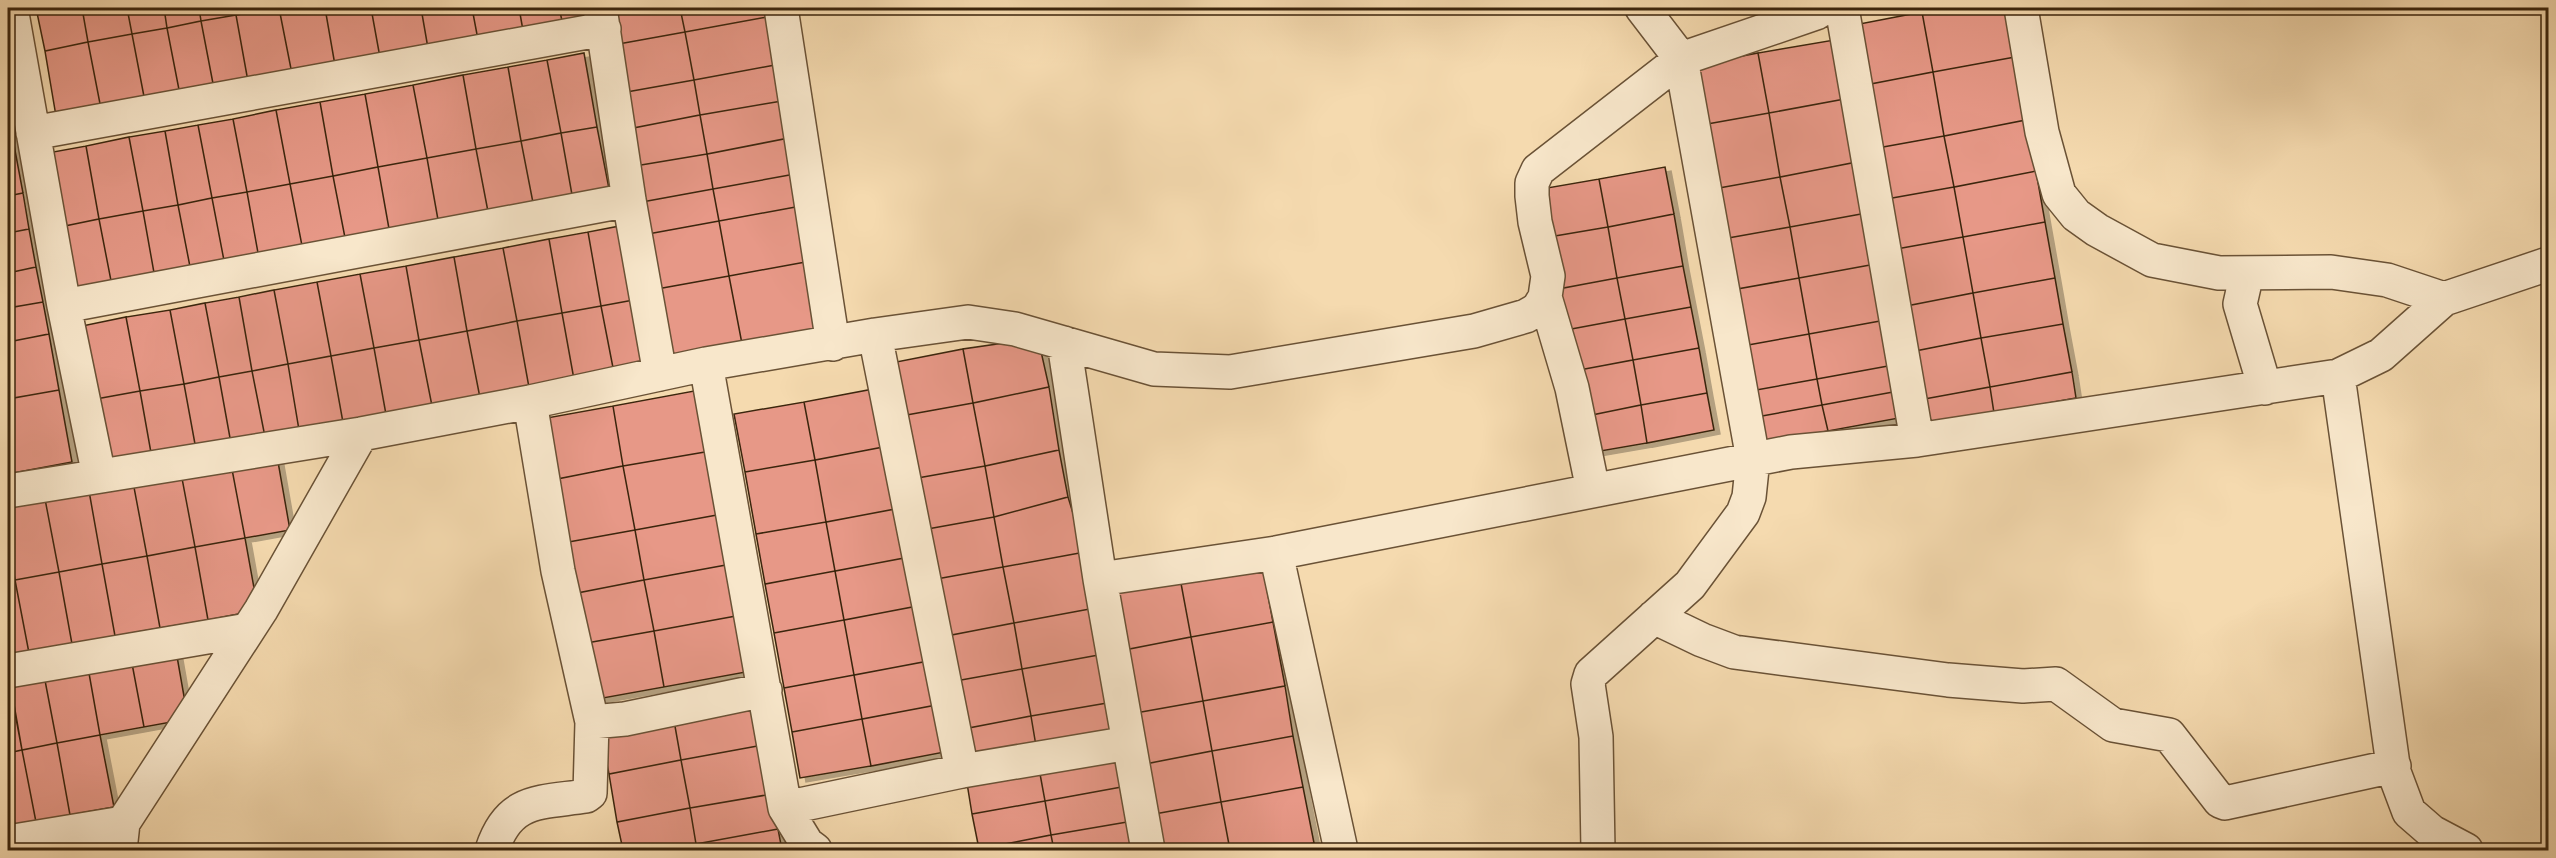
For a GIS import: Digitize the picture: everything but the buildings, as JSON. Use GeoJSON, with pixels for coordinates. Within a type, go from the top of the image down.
{"type":"FeatureCollection","features":[{"type":"Feature","properties":{"kind":"street"},"geometry":{"type":"LineString","coordinates":[[11,8],[64,306],[99,476]]}},
{"type":"Feature","properties":{"kind":"street"},"geometry":{"type":"LineString","coordinates":[[781,8],[833,344]]}},
{"type":"Feature","properties":{"kind":"street"},"geometry":{"type":"LineString","coordinates":[[1598,850],[1596,737],[1587,684],[1590,674],[1690,585],[1743,513],[1749,496],[1753,459],[1681,60],[1642,8]]}},
{"type":"Feature","properties":{"kind":"street"},"geometry":{"type":"LineString","coordinates":[[8,491],[361,434],[530,402],[706,364],[875,335],[968,322],[1015,329],[1154,369],[1230,372],[1474,331],[1526,316],[1538,309],[1545,297],[1548,276],[1535,222],[1532,196],[1532,183],[1538,170],[1681,60],[1816,14],[1824,8]]}},
{"type":"Feature","properties":{"kind":"street"},"geometry":{"type":"LineString","coordinates":[[1842,8],[1917,440]]}},
{"type":"Feature","properties":{"kind":"street"},"geometry":{"type":"LineString","coordinates":[[2021,8],[2042,132],[2059,194],[2076,214],[2097,230],[2152,260],[2219,273],[2331,272],[2387,280],[2444,299]]}},
{"type":"Feature","properties":{"kind":"street"},"geometry":{"type":"LineString","coordinates":[[33,133],[602,18],[629,200],[660,374]]}},
{"type":"Feature","properties":{"kind":"street"},"geometry":{"type":"LineString","coordinates":[[64,306],[629,200]]}},
{"type":"Feature","properties":{"kind":"street"},"geometry":{"type":"LineString","coordinates":[[1100,579],[1276,553],[1791,452],[1917,440],[2337,376],[2380,355],[2444,299],[2548,264]]}},
{"type":"Feature","properties":{"kind":"street"},"geometry":{"type":"LineString","coordinates":[[2247,273],[2240,304],[2265,388]]}},
{"type":"Feature","properties":{"kind":"street"},"geometry":{"type":"LineString","coordinates":[[1545,297],[1572,388],[1593,490]]}},
{"type":"Feature","properties":{"kind":"street"},"geometry":{"type":"LineString","coordinates":[[875,335],[962,771]]}},
{"type":"Feature","properties":{"kind":"street"},"geometry":{"type":"LineString","coordinates":[[1064,343],[1100,579],[1148,850]]}},
{"type":"Feature","properties":{"kind":"street"},"geometry":{"type":"LineString","coordinates":[[706,364],[785,808],[807,844],[815,850]]}},
{"type":"Feature","properties":{"kind":"street"},"geometry":{"type":"LineString","coordinates":[[2337,376],[2394,766],[2409,812],[2432,832],[2466,850]]}},
{"type":"Feature","properties":{"kind":"street"},"geometry":{"type":"LineString","coordinates":[[492,850],[508,818],[523,806],[586,796],[590,793],[592,722],[558,571],[530,402]]}},
{"type":"Feature","properties":{"kind":"street"},"geometry":{"type":"LineString","coordinates":[[8,842],[121,837],[248,630],[361,434]]}},
{"type":"Feature","properties":{"kind":"street"},"geometry":{"type":"LineString","coordinates":[[1276,553],[1341,850]]}},
{"type":"Feature","properties":{"kind":"street"},"geometry":{"type":"LineString","coordinates":[[1654,617],[1702,640],[1734,652],[1948,680],[2023,686],[2056,684],[2113,725],[2169,735],[2220,801],[2225,803],[2394,766]]}},
{"type":"Feature","properties":{"kind":"street"},"geometry":{"type":"LineString","coordinates":[[8,670],[248,630]]}},
{"type":"Feature","properties":{"kind":"street"},"geometry":{"type":"LineString","coordinates":[[592,722],[625,719],[765,690]]}},
{"type":"Feature","properties":{"kind":"street"},"geometry":{"type":"LineString","coordinates":[[785,808],[962,771],[1130,743]]}}]}
